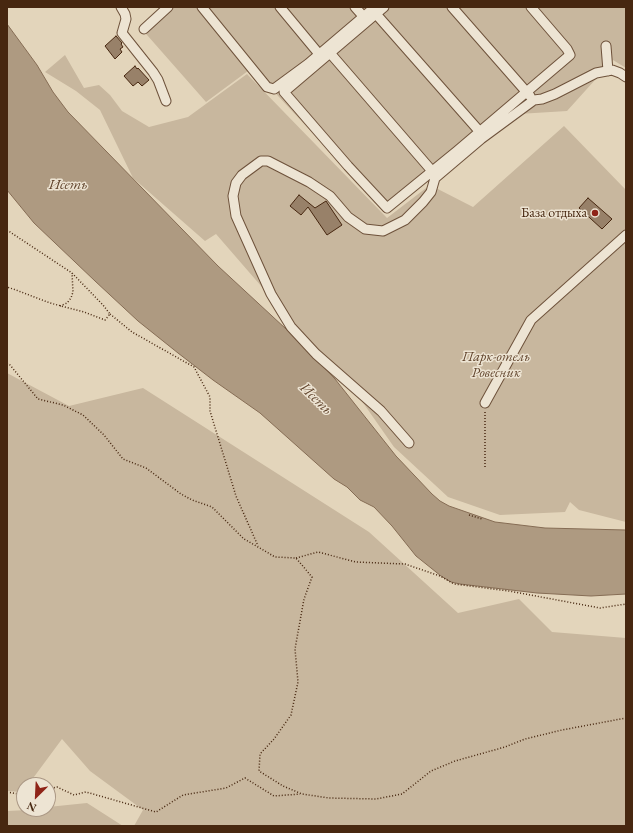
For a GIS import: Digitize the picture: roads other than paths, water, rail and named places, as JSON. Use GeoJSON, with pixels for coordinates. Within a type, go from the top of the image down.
{"type":"FeatureCollection","features":[{"type":"Feature","properties":{"kind":"street"},"geometry":{"type":"LineString","coordinates":[[121,7],[126,19],[122,33],[155,76],[166,102]]}},
{"type":"Feature","properties":{"kind":"street"},"geometry":{"type":"LineString","coordinates":[[144,29],[168,7]]}},
{"type":"Feature","properties":{"kind":"street"},"geometry":{"type":"LineString","coordinates":[[202,7],[267,87],[274,89],[319,54],[363,16],[384,7]]}},
{"type":"Feature","properties":{"kind":"street"},"geometry":{"type":"LineString","coordinates":[[280,7],[319,54]]}},
{"type":"Feature","properties":{"kind":"street"},"geometry":{"type":"LineString","coordinates":[[355,7],[363,16]]}},
{"type":"Feature","properties":{"kind":"street"},"geometry":{"type":"LineString","coordinates":[[452,7],[534,100]]}},
{"type":"Feature","properties":{"kind":"street"},"geometry":{"type":"LineString","coordinates":[[376,10],[330,54],[284,92],[348,166],[387,208],[527,93],[570,55],[567,49],[531,7]]}},
{"type":"Feature","properties":{"kind":"street"},"geometry":{"type":"LineString","coordinates":[[376,10],[480,132]]}},
{"type":"Feature","properties":{"kind":"street"},"geometry":{"type":"LineString","coordinates":[[606,46],[608,70]]}},
{"type":"Feature","properties":{"kind":"street"},"geometry":{"type":"LineString","coordinates":[[330,54],[432,171]]}},
{"type":"Feature","properties":{"kind":"street"},"geometry":{"type":"LineString","coordinates":[[409,443],[381,411],[316,354],[291,327],[271,294],[236,216],[233,196],[236,182],[242,175],[261,161],[268,161],[309,182],[330,196],[348,217],[365,229],[383,232],[405,220],[423,202],[431,192],[435,178],[481,139],[534,100],[542,99],[555,94],[596,73],[608,70],[620,73],[626,77]]}},
{"type":"Feature","properties":{"kind":"street"},"geometry":{"type":"LineString","coordinates":[[486,404],[531,320],[626,234]]}},
{"type":"Feature","properties":{"kind":"water","name":"Исеть"},"geometry":{"type":"Polygon","coordinates":[[[7,24],[37,65],[53,92],[68,112],[218,266],[299,341],[335,379],[396,456],[432,494],[449,506],[495,522],[545,528],[626,530],[626,594],[591,596],[537,593],[451,582],[416,556],[392,526],[374,507],[360,500],[347,487],[334,479],[260,413],[213,380],[138,321],[34,223],[7,190],[7,24]]]}},
{"type":"Feature","properties":{"kind":"place","name":"База отдыха"},"geometry":{"type":"Point","coordinates":[595,213]}},
{"type":"Feature","properties":{"kind":"park label","name":"Парк-отель Ровесник"},"geometry":{"type":"Point","coordinates":[496,366]}}]}
